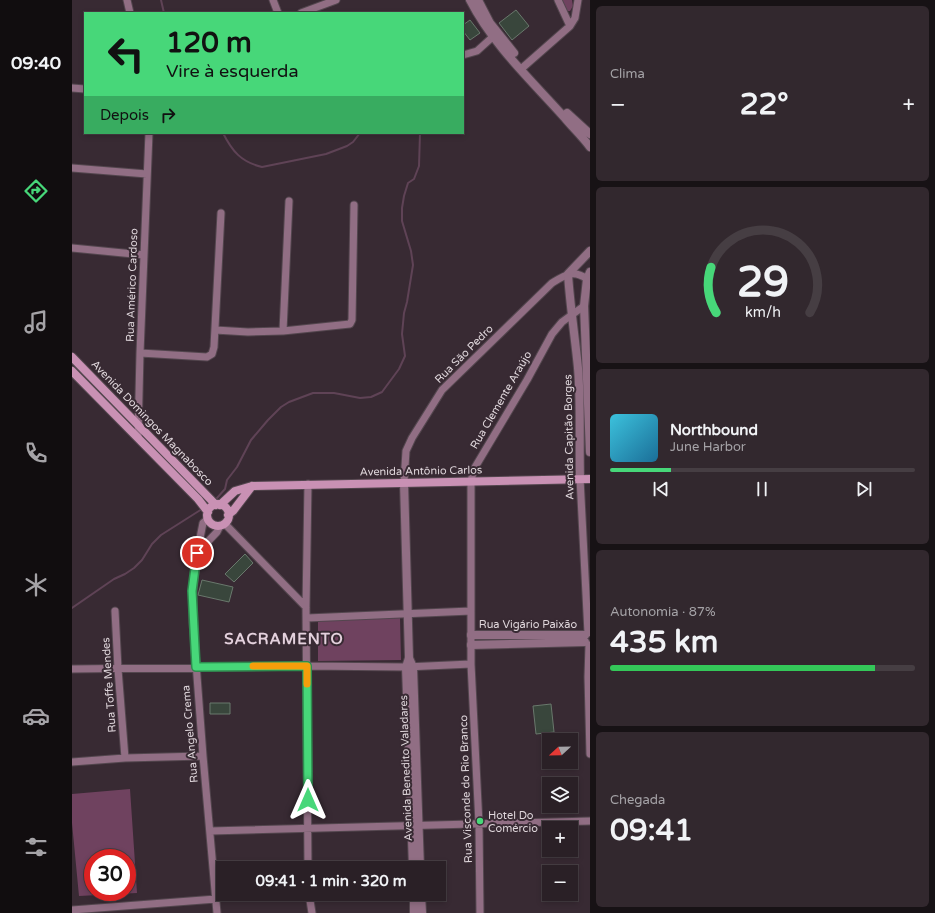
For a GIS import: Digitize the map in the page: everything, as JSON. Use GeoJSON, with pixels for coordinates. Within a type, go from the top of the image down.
{"type":"FeatureCollection","features":[{"type":"Feature","properties":{"kind":"main road","name":"Avenida Domingos Magnabosco"},"geometry":{"type":"LineString","coordinates":[[72,357],[218,505]]}},
{"type":"Feature","properties":{"kind":"main road"},"geometry":{"type":"LineString","coordinates":[[72,371],[198,499],[214,525],[223,525],[227,521],[228,514],[226,508],[218,505],[211,507],[208,515]]}},
{"type":"Feature","properties":{"kind":"main road","name":"Avenida Antônio Carlos"},"geometry":{"type":"LineString","coordinates":[[218,505],[235,491],[252,486],[580,478],[590,479]]}},
{"type":"Feature","properties":{"kind":"main road"},"geometry":{"type":"LineString","coordinates":[[228,514],[233,511],[252,486]]}},
{"type":"Feature","properties":{"kind":"street"},"geometry":{"type":"LineString","coordinates":[[126,0],[130,12]]}},
{"type":"Feature","properties":{"kind":"street"},"geometry":{"type":"LineString","coordinates":[[273,0],[278,12]]}},
{"type":"Feature","properties":{"kind":"street"},"geometry":{"type":"LineString","coordinates":[[304,12],[336,0]]}},
{"type":"Feature","properties":{"kind":"street"},"geometry":{"type":"LineString","coordinates":[[470,0],[494,34],[590,147]]}},
{"type":"Feature","properties":{"kind":"street"},"geometry":{"type":"LineString","coordinates":[[478,0],[494,34]]}},
{"type":"Feature","properties":{"kind":"street"},"geometry":{"type":"LineString","coordinates":[[558,0],[570,26]]}},
{"type":"Feature","properties":{"kind":"street"},"geometry":{"type":"LineString","coordinates":[[523,67],[570,26],[575,18],[578,0]]}},
{"type":"Feature","properties":{"kind":"street"},"geometry":{"type":"LineString","coordinates":[[464,55],[477,51],[494,34]]}},
{"type":"Feature","properties":{"kind":"street"},"geometry":{"type":"LineString","coordinates":[[523,67],[570,117],[590,134]]}},
{"type":"Feature","properties":{"kind":"street"},"geometry":{"type":"LineString","coordinates":[[72,88],[84,89]]}},
{"type":"Feature","properties":{"kind":"street","name":"Rua Américo Cardoso"},"geometry":{"type":"LineString","coordinates":[[138,437],[148,134]]}},
{"type":"Feature","properties":{"kind":"street"},"geometry":{"type":"LineString","coordinates":[[72,168],[147,174]]}},
{"type":"Feature","properties":{"kind":"street"},"geometry":{"type":"LineString","coordinates":[[283,331],[289,201]]}},
{"type":"Feature","properties":{"kind":"street"},"geometry":{"type":"LineString","coordinates":[[215,330],[248,332],[283,331],[350,324],[352,320],[354,205]]}},
{"type":"Feature","properties":{"kind":"street"},"geometry":{"type":"LineString","coordinates":[[140,354],[207,357],[212,354],[215,330],[221,213]]}},
{"type":"Feature","properties":{"kind":"street"},"geometry":{"type":"LineString","coordinates":[[72,248],[144,255]]}},
{"type":"Feature","properties":{"kind":"street"},"geometry":{"type":"LineString","coordinates":[[568,274],[590,251]]}},
{"type":"Feature","properties":{"kind":"street"},"geometry":{"type":"LineString","coordinates":[[568,274],[580,276],[588,275],[584,306],[590,452]]}},
{"type":"Feature","properties":{"kind":"street","name":"Avenida Capitão Borges"},"geometry":{"type":"LineString","coordinates":[[568,274],[569,299],[578,370],[580,478],[588,639],[590,754]]}},
{"type":"Feature","properties":{"kind":"street","name":"Rua São Pedro"},"geometry":{"type":"LineString","coordinates":[[410,667],[407,614],[404,482],[406,451],[412,438],[442,390],[552,283],[568,274]]}},
{"type":"Feature","properties":{"kind":"street","name":"Rua Clemente Araújo"},"geometry":{"type":"LineString","coordinates":[[471,664],[471,481],[474,469],[527,380],[552,334],[562,322],[584,306]]}},
{"type":"Feature","properties":{"kind":"street"},"geometry":{"type":"LineString","coordinates":[[308,484],[306,607],[308,861]]}},
{"type":"Feature","properties":{"kind":"street","name":"Rua Angelo Crema"},"geometry":{"type":"LineString","coordinates":[[208,515],[203,523],[192,591],[196,667],[216,899]]}},
{"type":"Feature","properties":{"kind":"street"},"geometry":{"type":"LineString","coordinates":[[197,553],[223,525],[306,607]]}},
{"type":"Feature","properties":{"kind":"street","name":"Rua Toffe Mendes"},"geometry":{"type":"LineString","coordinates":[[116,611],[118,668],[125,758]]}},
{"type":"Feature","properties":{"kind":"street"},"geometry":{"type":"LineString","coordinates":[[307,618],[471,611]]}},
{"type":"Feature","properties":{"kind":"street","name":"Rua Vigário Paixão"},"geometry":{"type":"LineString","coordinates":[[471,635],[588,639]]}},
{"type":"Feature","properties":{"kind":"street","name":"Rua Vigário Paixão"},"geometry":{"type":"LineString","coordinates":[[471,645],[588,639]]}},
{"type":"Feature","properties":{"kind":"street"},"geometry":{"type":"LineString","coordinates":[[72,669],[307,666],[410,667],[471,664]]}},
{"type":"Feature","properties":{"kind":"street","name":"Rua Visconde do Rio Branco"},"geometry":{"type":"LineString","coordinates":[[471,664],[480,824],[480,913]]}},
{"type":"Feature","properties":{"kind":"street","name":"Avenida Benedito Valadares"},"geometry":{"type":"LineString","coordinates":[[410,667],[415,826],[413,861]]}},
{"type":"Feature","properties":{"kind":"street"},"geometry":{"type":"LineString","coordinates":[[72,762],[125,758],[203,756]]}},
{"type":"Feature","properties":{"kind":"street"},"geometry":{"type":"LineString","coordinates":[[210,832],[590,821]]}},
{"type":"Feature","properties":{"kind":"street","name":"Avenida Benedito Valadares"},"geometry":{"type":"LineString","coordinates":[[415,826],[419,861]]}},
{"type":"Feature","properties":{"kind":"street"},"geometry":{"type":"LineString","coordinates":[[72,910],[216,899]]}},
{"type":"Feature","properties":{"kind":"street","name":"Rua Angelo Crema"},"geometry":{"type":"LineString","coordinates":[[216,901],[217,913]]}},
{"type":"Feature","properties":{"kind":"street"},"geometry":{"type":"LineString","coordinates":[[310,901],[312,913]]}},
{"type":"Feature","properties":{"kind":"street"},"geometry":{"type":"LineString","coordinates":[[414,901],[414,913]]}},
{"type":"Feature","properties":{"kind":"street"},"geometry":{"type":"LineString","coordinates":[[421,901],[422,913]]}},
{"type":"Feature","properties":{"kind":"shaded area"},"geometry":{"type":"Polygon","coordinates":[[[561,0],[572,0],[573,6],[570,11],[566,11],[561,0]]]}},
{"type":"Feature","properties":{"kind":"shaded area"},"geometry":{"type":"Polygon","coordinates":[[[400,618],[401,660],[318,661],[318,620],[400,618]]]}},
{"type":"Feature","properties":{"kind":"shaded area"},"geometry":{"type":"Polygon","coordinates":[[[130,789],[134,849],[84,849],[84,896],[79,896],[72,823],[72,794],[130,789]]]}},
{"type":"Feature","properties":{"kind":"building"},"geometry":{"type":"Polygon","coordinates":[[[516,10],[529,26],[512,40],[499,23],[516,10]]]}},
{"type":"Feature","properties":{"kind":"building"},"geometry":{"type":"Polygon","coordinates":[[[470,20],[480,33],[470,40],[464,32],[464,24],[470,20]]]}},
{"type":"Feature","properties":{"kind":"building"},"geometry":{"type":"Polygon","coordinates":[[[245,554],[253,563],[234,582],[225,574],[245,554]]]}},
{"type":"Feature","properties":{"kind":"building"},"geometry":{"type":"Polygon","coordinates":[[[202,580],[233,587],[229,602],[198,595],[202,580]]]}},
{"type":"Feature","properties":{"kind":"building"},"geometry":{"type":"Polygon","coordinates":[[[210,703],[230,703],[230,714],[210,714],[210,703]]]}},
{"type":"Feature","properties":{"kind":"building"},"geometry":{"type":"Polygon","coordinates":[[[551,704],[554,732],[536,734],[533,706],[551,704]]]}},
{"type":"Feature","properties":{"kind":"waterway"},"geometry":{"type":"LineString","coordinates":[[161,0],[164,12]]}},
{"type":"Feature","properties":{"kind":"waterway"},"geometry":{"type":"LineString","coordinates":[[224,134],[238,155],[248,162],[262,167],[326,154],[347,146],[353,142],[359,134]]}},
{"type":"Feature","properties":{"kind":"waterway"},"geometry":{"type":"LineString","coordinates":[[217,498],[225,489],[227,480],[237,467],[251,440],[281,407],[289,402],[313,393],[334,393],[360,398],[371,397],[382,392],[399,369],[405,356],[402,334],[404,313],[413,265],[411,251],[402,221],[402,208],[408,183],[414,179],[419,166],[420,134]]}},
{"type":"Feature","properties":{"kind":"waterway"},"geometry":{"type":"LineString","coordinates":[[72,608],[114,579],[134,568],[142,560],[152,544],[161,535],[202,509]]}},
{"type":"Feature","properties":{"kind":"slow traffic"},"geometry":{"type":"LineString","coordinates":[[253,666],[307,666],[307,684]]}},
{"type":"Feature","properties":{"kind":"place","name":"Hotel Do Comércio"},"geometry":{"type":"Point","coordinates":[480,821]}},
{"type":"Feature","properties":{"kind":"district","name":"SACRAMENTO"},"geometry":{"type":"Point","coordinates":[284,639]}},
{"type":"Feature","properties":{"kind":"route"},"geometry":{"type":"LineString","coordinates":[[197,553],[192,591],[196,667],[307,666],[308,800]]}}]}
